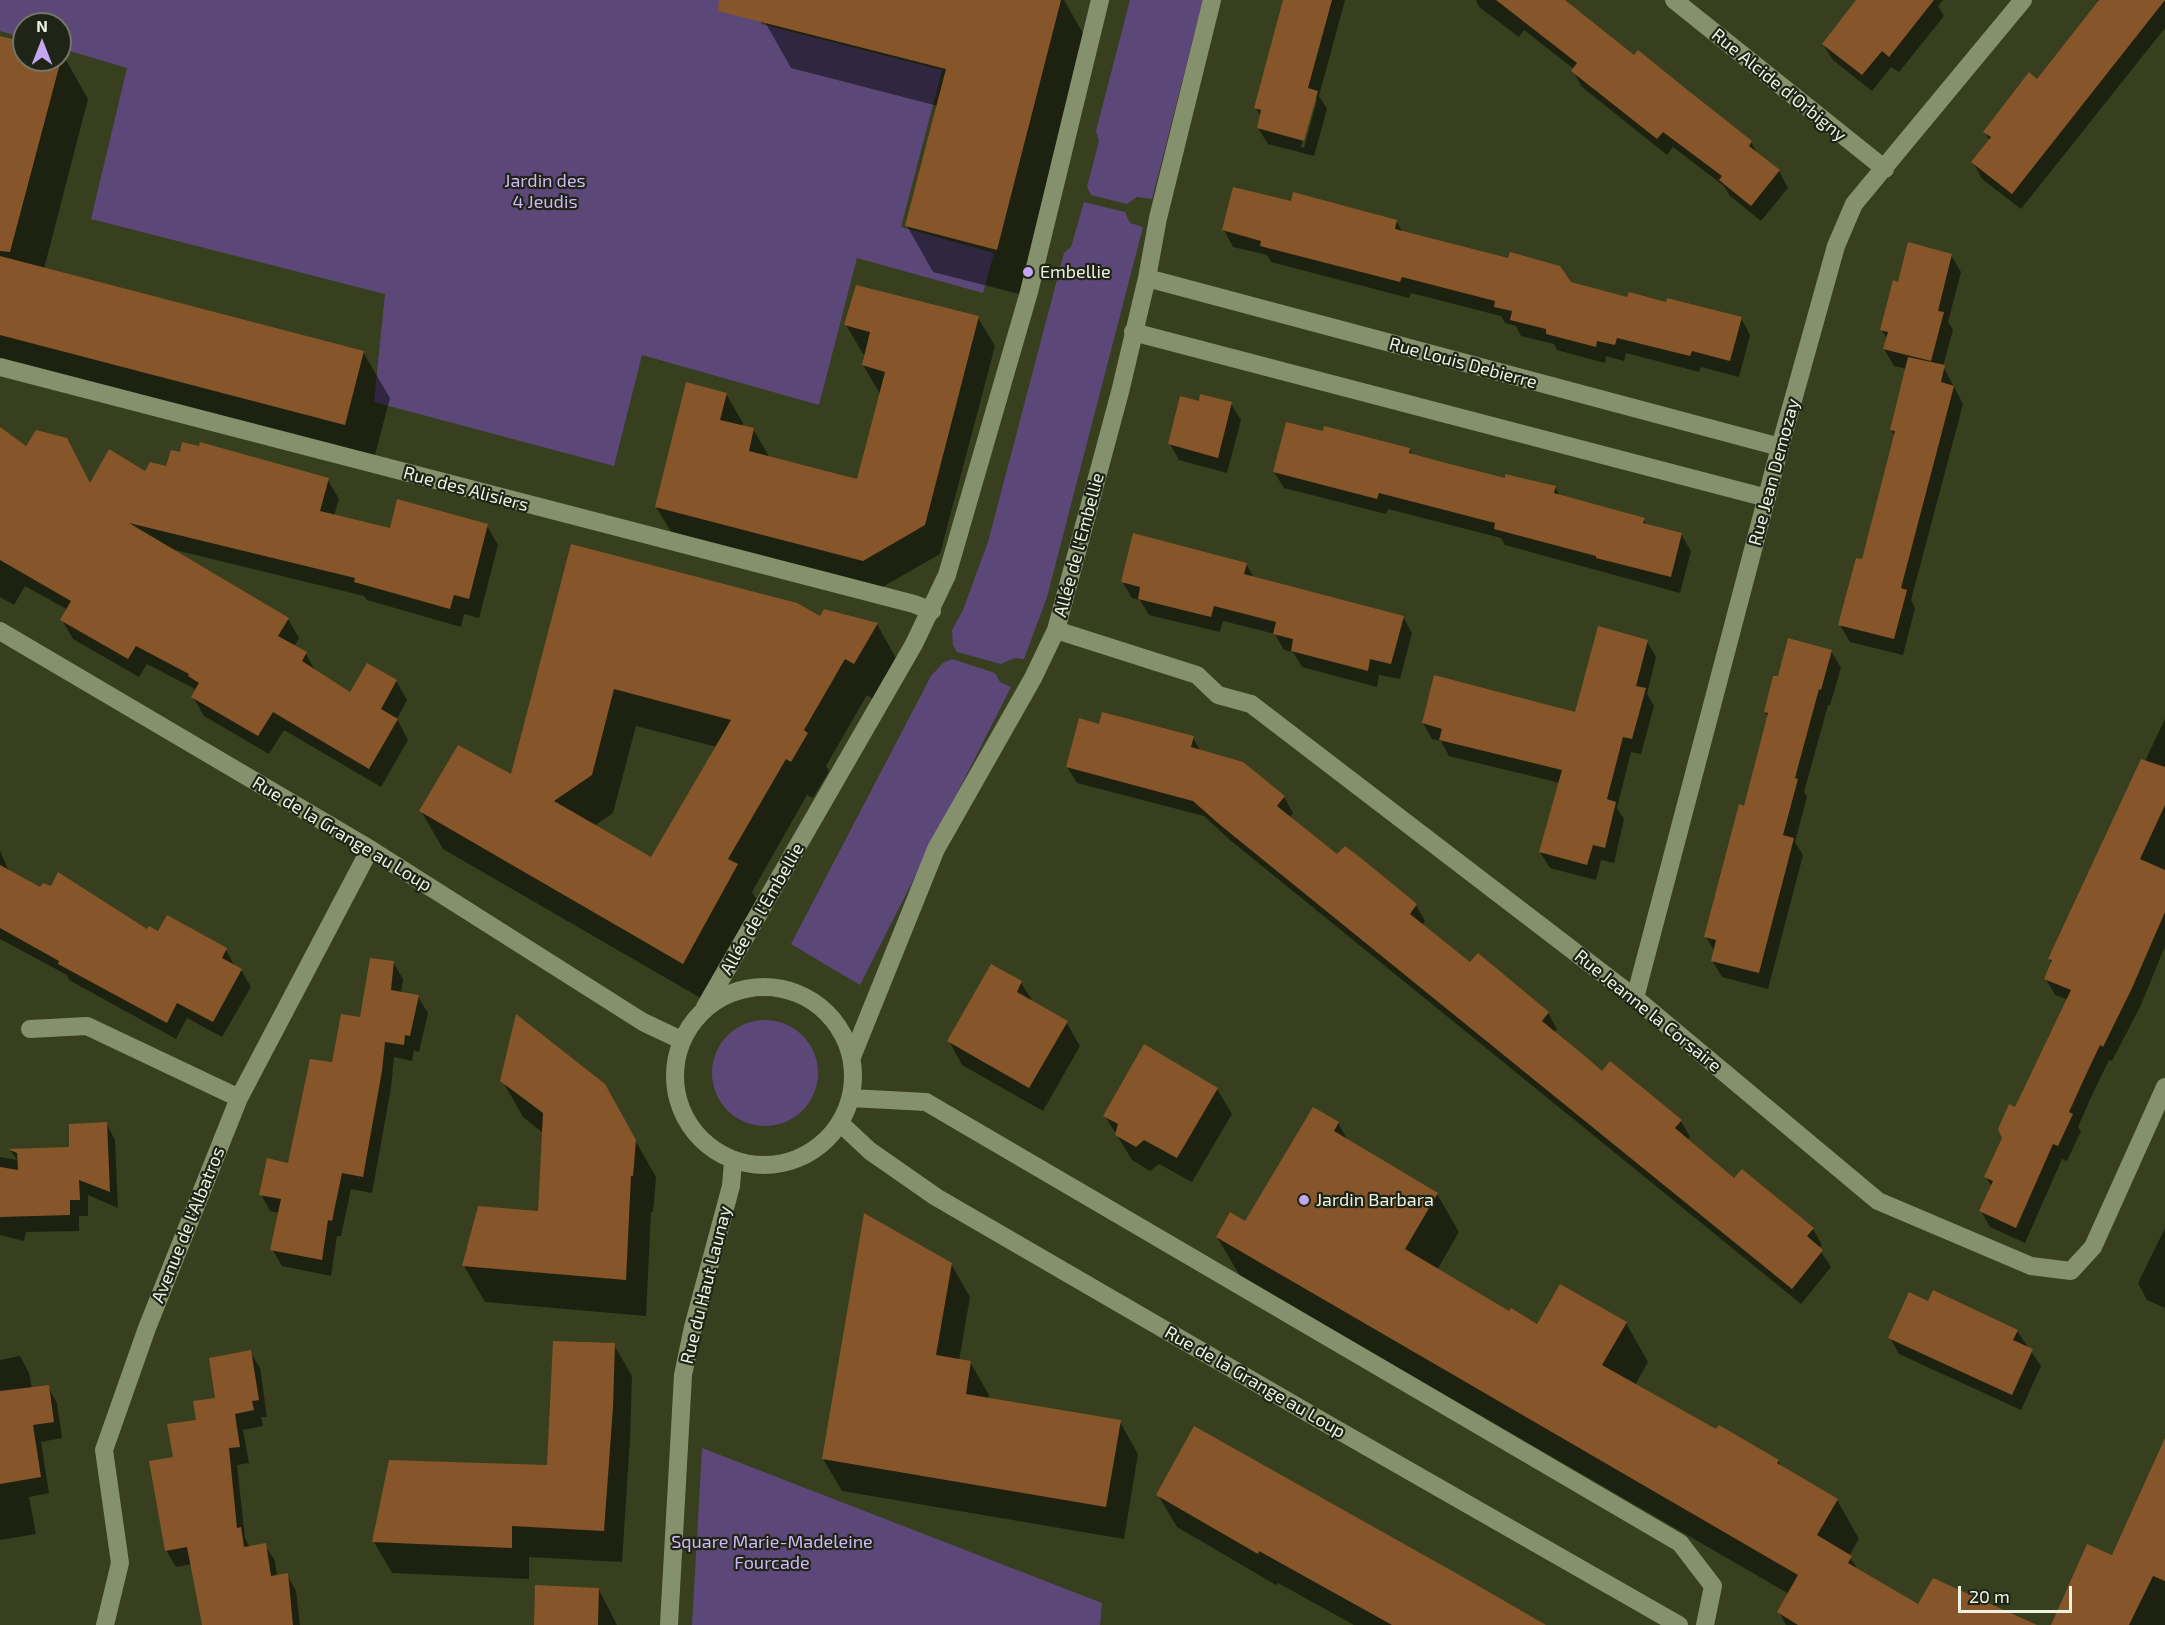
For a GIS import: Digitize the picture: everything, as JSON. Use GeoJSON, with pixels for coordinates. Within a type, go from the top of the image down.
{"type":"FeatureCollection","features":[{"type":"Feature","properties":{"kind":"street","name":"Allée de l'Embellie"},"geometry":{"type":"LineString","coordinates":[[705,1007],[932,611],[947,575],[1029,292],[1100,0]]}},
{"type":"Feature","properties":{"kind":"street","name":"Allée de l'Embellie"},"geometry":{"type":"LineString","coordinates":[[852,1057],[936,849],[1033,678],[1056,630],[1120,392],[1147,278],[1158,218],[1212,0]]}},
{"type":"Feature","properties":{"kind":"street","name":"Rue Alcide d'Orbigny"},"geometry":{"type":"LineString","coordinates":[[1674,0],[1885,169]]}},
{"type":"Feature","properties":{"kind":"street","name":"Rue Jean Demozay"},"geometry":{"type":"LineString","coordinates":[[1635,998],[1780,447],[1836,246],[1854,204],[2023,0]]}},
{"type":"Feature","properties":{"kind":"street","name":"Rue Louis Debierre"},"geometry":{"type":"LineString","coordinates":[[1147,278],[1780,447]]}},
{"type":"Feature","properties":{"kind":"street"},"geometry":{"type":"LineString","coordinates":[[1133,332],[1767,498]]}},
{"type":"Feature","properties":{"kind":"street","name":"Rue des Alisiers"},"geometry":{"type":"LineString","coordinates":[[0,367],[903,601],[932,611]]}},
{"type":"Feature","properties":{"kind":"street","name":"Rue Jeanne la Corsaire"},"geometry":{"type":"LineString","coordinates":[[1056,630],[1197,675],[1218,695],[1251,704],[1635,998],[1878,1201],[2031,1266],[2071,1270],[2093,1247],[2165,1086]]}},
{"type":"Feature","properties":{"kind":"street","name":"Rue de la Grange au Loup"},"geometry":{"type":"LineString","coordinates":[[0,631],[370,849],[643,1022],[681,1040]]}},
{"type":"Feature","properties":{"kind":"street","name":"Avenue de l'Albatros"},"geometry":{"type":"LineString","coordinates":[[105,1625],[120,1563],[104,1450],[147,1328],[238,1098],[370,849]]}},
{"type":"Feature","properties":{"kind":"street"},"geometry":{"type":"LineString","coordinates":[[762,986],[793,990],[820,1005],[840,1028],[852,1057],[851,1098],[840,1123],[803,1156],[768,1166],[733,1162],[702,1141],[681,1111],[674,1076],[681,1040],[705,1007],[732,992],[762,986]]}},
{"type":"Feature","properties":{"kind":"street"},"geometry":{"type":"LineString","coordinates":[[30,1029],[87,1026],[238,1098]]}},
{"type":"Feature","properties":{"kind":"street"},"geometry":{"type":"LineString","coordinates":[[851,1098],[926,1102],[1680,1543],[1713,1586],[1705,1625]]}},
{"type":"Feature","properties":{"kind":"street","name":"Rue de la Grange au Loup"},"geometry":{"type":"LineString","coordinates":[[840,1123],[870,1151],[936,1197],[1679,1625]]}},
{"type":"Feature","properties":{"kind":"street","name":"Rue du Haut Launay"},"geometry":{"type":"LineString","coordinates":[[669,1625],[683,1375],[693,1328],[731,1186],[733,1162]]}},
{"type":"Feature","properties":{"kind":"green space","name":"Jardin des 4 Jeudis"},"geometry":{"type":"Polygon","coordinates":[[[0,0],[766,0],[761,24],[942,70],[901,227],[994,253],[983,293],[857,258],[819,405],[642,355],[614,466],[374,402],[385,294],[91,219],[127,68],[72,52],[72,12],[12,12],[12,34],[0,31],[0,0]]]}},
{"type":"Feature","properties":{"kind":"green space"},"geometry":{"type":"Polygon","coordinates":[[[1130,0],[1203,0],[1152,199],[1137,197],[1127,204],[1091,195],[1087,187],[1099,141],[1096,131],[1130,0]]]}},
{"type":"Feature","properties":{"kind":"green space"},"geometry":{"type":"Polygon","coordinates":[[[1084,202],[1125,212],[1130,223],[1143,227],[1047,597],[1024,659],[1015,658],[1001,664],[957,652],[953,645],[952,630],[963,610],[988,542],[1064,253],[1071,247],[1084,202]]]}},
{"type":"Feature","properties":{"kind":"green space"},"geometry":{"type":"Polygon","coordinates":[[[952,659],[995,673],[1000,682],[1011,687],[860,985],[791,944],[931,676],[943,663],[952,659]]]}},
{"type":"Feature","properties":{"kind":"green space"},"geometry":{"type":"Polygon","coordinates":[[[765,1020],[785,1024],[802,1036],[814,1053],[818,1073],[814,1093],[802,1110],[785,1122],[765,1126],[745,1122],[728,1110],[716,1093],[712,1073],[716,1053],[728,1036],[745,1024],[765,1020]]]}},
{"type":"Feature","properties":{"kind":"green space","name":"Square Marie-Madeleine Fourcade"},"geometry":{"type":"Polygon","coordinates":[[[702,1448],[1102,1603],[1100,1625],[692,1625],[702,1448]]]}},
{"type":"Feature","properties":{"kind":"building"},"geometry":{"type":"Polygon","coordinates":[[[719,0],[1061,0],[997,250],[905,226],[946,69],[718,11],[719,0]]]}},
{"type":"Feature","properties":{"kind":"building"},"geometry":{"type":"Polygon","coordinates":[[[1283,0],[1332,0],[1308,88],[1318,91],[1304,141],[1257,128],[1261,110],[1254,108],[1283,0]]]}},
{"type":"Feature","properties":{"kind":"building"},"geometry":{"type":"Polygon","coordinates":[[[1496,0],[1565,0],[1634,55],[1638,50],[1752,141],[1749,146],[1780,170],[1751,206],[1719,180],[1722,176],[1663,132],[1657,139],[1571,71],[1577,63],[1496,0]]]}},
{"type":"Feature","properties":{"kind":"building"},"geometry":{"type":"Polygon","coordinates":[[[1856,0],[1934,0],[1889,57],[1882,51],[1862,75],[1822,44],[1856,0]]]}},
{"type":"Feature","properties":{"kind":"building"},"geometry":{"type":"Polygon","coordinates":[[[2099,0],[2165,0],[2012,194],[1971,162],[1991,137],[1983,132],[2029,72],[2037,79],[2099,0]]]}},
{"type":"Feature","properties":{"kind":"building"},"geometry":{"type":"Polygon","coordinates":[[[0,36],[12,39],[12,72],[58,72],[10,252],[0,251],[0,36]]]}},
{"type":"Feature","properties":{"kind":"building"},"geometry":{"type":"Polygon","coordinates":[[[1233,187],[1291,201],[1293,192],[1397,220],[1395,229],[1508,258],[1510,252],[1560,266],[1571,282],[1627,297],[1629,292],[1666,302],[1667,298],[1742,317],[1730,361],[1692,351],[1690,356],[1617,338],[1615,345],[1597,341],[1596,347],[1546,334],[1546,329],[1510,320],[1512,311],[1494,307],[1495,301],[1402,277],[1400,282],[1260,246],[1261,241],[1222,230],[1233,187]]]}},
{"type":"Feature","properties":{"kind":"building"},"geometry":{"type":"Polygon","coordinates":[[[1908,242],[1952,254],[1938,311],[1944,312],[1931,361],[1883,349],[1888,332],[1880,330],[1893,280],[1898,282],[1908,242]]]}},
{"type":"Feature","properties":{"kind":"building"},"geometry":{"type":"Polygon","coordinates":[[[0,256],[364,351],[345,425],[0,335],[0,256]]]}},
{"type":"Feature","properties":{"kind":"building"},"geometry":{"type":"Polygon","coordinates":[[[856,285],[979,316],[925,525],[863,561],[655,507],[686,382],[727,393],[720,420],[754,428],[749,451],[857,479],[885,372],[862,365],[870,332],[844,325],[856,285]]]}},
{"type":"Feature","properties":{"kind":"building"},"geometry":{"type":"Polygon","coordinates":[[[1908,357],[1945,365],[1941,382],[1954,386],[1901,588],[1907,590],[1894,639],[1838,625],[1856,558],[1862,559],[1895,431],[1890,430],[1908,357]]]}},
{"type":"Feature","properties":{"kind":"building"},"geometry":{"type":"Polygon","coordinates":[[[1200,394],[1232,402],[1218,458],[1168,444],[1180,396],[1199,401],[1200,394]]]}},
{"type":"Feature","properties":{"kind":"building"},"geometry":{"type":"Polygon","coordinates":[[[1286,422],[1323,431],[1324,426],[1410,448],[1409,453],[1446,463],[1505,478],[1505,474],[1556,486],[1554,493],[1645,518],[1643,523],[1682,533],[1671,577],[1494,529],[1495,523],[1379,493],[1377,499],[1273,472],[1286,422]]]}},
{"type":"Feature","properties":{"kind":"building"},"geometry":{"type":"Polygon","coordinates":[[[0,427],[26,446],[36,430],[67,438],[90,483],[109,449],[145,471],[150,462],[166,466],[171,450],[180,452],[182,442],[199,446],[200,442],[329,478],[320,511],[390,528],[397,499],[488,524],[469,599],[454,595],[450,609],[354,582],[355,578],[129,523],[289,618],[278,636],[307,652],[302,661],[350,692],[367,663],[397,680],[381,709],[398,719],[369,769],[273,712],[258,736],[191,697],[199,683],[188,676],[189,674],[136,646],[128,659],[60,620],[71,601],[0,560],[0,427]]]}},
{"type":"Feature","properties":{"kind":"building"},"geometry":{"type":"Polygon","coordinates":[[[1133,533],[1247,563],[1244,574],[1404,616],[1391,664],[1370,659],[1368,671],[1291,651],[1293,639],[1273,634],[1276,622],[1214,606],[1211,617],[1138,599],[1140,587],[1121,582],[1133,533]]]}},
{"type":"Feature","properties":{"kind":"building"},"geometry":{"type":"Polygon","coordinates":[[[571,544],[797,603],[820,616],[824,609],[878,623],[854,664],[845,659],[804,730],[808,733],[791,762],[786,759],[728,859],[738,864],[683,964],[419,811],[458,745],[511,774],[571,544]],[[614,689],[592,775],[554,801],[651,857],[731,720],[614,689]]]}},
{"type":"Feature","properties":{"kind":"building"},"geometry":{"type":"Polygon","coordinates":[[[1598,626],[1648,640],[1636,686],[1646,688],[1632,739],[1623,737],[1607,799],[1616,802],[1605,848],[1593,845],[1587,865],[1539,852],[1562,770],[1439,740],[1442,729],[1422,723],[1434,675],[1575,712],[1598,626]]]}},
{"type":"Feature","properties":{"kind":"building"},"geometry":{"type":"Polygon","coordinates":[[[1788,638],[1832,650],[1795,778],[1798,779],[1783,835],[1794,838],[1759,973],[1711,961],[1716,940],[1704,937],[1739,804],[1744,806],[1768,713],[1764,712],[1773,676],[1778,676],[1788,638]]]}},
{"type":"Feature","properties":{"kind":"building"},"geometry":{"type":"Polygon","coordinates":[[[1102,712],[1194,736],[1191,747],[1243,762],[1285,796],[1277,806],[1337,854],[1345,846],[1361,858],[1417,904],[1410,914],[1470,962],[1478,953],[1549,1012],[1542,1021],[1602,1071],[1610,1061],[1682,1120],[1675,1128],[1734,1178],[1742,1169],[1814,1228],[1807,1236],[1823,1250],[1792,1289],[1193,801],[1066,767],[1079,718],[1099,724],[1102,712]]]}},
{"type":"Feature","properties":{"kind":"building"},"geometry":{"type":"Polygon","coordinates":[[[2141,759],[2165,767],[2165,805],[2140,859],[2165,870],[2165,912],[2132,988],[2103,1047],[2100,1045],[2084,1079],[2069,1112],[2073,1114],[2058,1146],[2053,1144],[2016,1228],[1979,1211],[1993,1181],[1984,1177],[2002,1138],[1998,1129],[2009,1104],[2015,1107],[2071,990],[2044,979],[2052,960],[2048,959],[2141,759]]]}},
{"type":"Feature","properties":{"kind":"building"},"geometry":{"type":"Polygon","coordinates":[[[0,865],[40,887],[43,883],[51,886],[58,872],[147,929],[149,926],[158,931],[167,915],[227,948],[222,958],[242,969],[213,1022],[177,1003],[167,1023],[58,964],[59,961],[0,928],[0,865]]]}},
{"type":"Feature","properties":{"kind":"building"},"geometry":{"type":"Polygon","coordinates":[[[370,958],[394,961],[391,990],[419,995],[410,1036],[405,1035],[404,1045],[385,1042],[363,1177],[342,1173],[332,1221],[328,1220],[322,1260],[270,1250],[281,1199],[259,1195],[267,1158],[288,1163],[310,1059],[332,1062],[341,1014],[360,1017],[370,958]]]}},
{"type":"Feature","properties":{"kind":"building"},"geometry":{"type":"Polygon","coordinates":[[[991,964],[1022,981],[1017,992],[1068,1021],[1029,1088],[947,1041],[991,964]]]}},
{"type":"Feature","properties":{"kind":"building"},"geometry":{"type":"Polygon","coordinates":[[[516,1014],[605,1084],[636,1140],[633,1176],[631,1176],[626,1280],[462,1266],[478,1206],[538,1211],[543,1113],[500,1081],[516,1014]]]}},
{"type":"Feature","properties":{"kind":"building"},"geometry":{"type":"Polygon","coordinates":[[[1144,1044],[1218,1088],[1177,1158],[1144,1140],[1136,1147],[1115,1135],[1118,1124],[1103,1116],[1144,1044]]]}},
{"type":"Feature","properties":{"kind":"building"},"geometry":{"type":"Polygon","coordinates":[[[1313,1107],[1339,1122],[1334,1131],[1438,1193],[1405,1249],[1509,1311],[1511,1308],[1537,1324],[1560,1284],[1627,1322],[1602,1365],[1716,1429],[1719,1425],[1779,1460],[1777,1463],[1838,1499],[1817,1535],[1852,1556],[1848,1563],[1918,1604],[1933,1578],[2037,1625],[1798,1625],[1777,1612],[1798,1575],[1216,1237],[1230,1212],[1245,1221],[1313,1107]]]}},
{"type":"Feature","properties":{"kind":"building"},"geometry":{"type":"Polygon","coordinates":[[[107,1122],[110,1192],[79,1180],[80,1200],[70,1200],[70,1215],[0,1217],[0,1167],[18,1170],[17,1153],[8,1149],[69,1147],[69,1124],[107,1122]]]}},
{"type":"Feature","properties":{"kind":"building"},"geometry":{"type":"Polygon","coordinates":[[[864,1213],[952,1263],[936,1355],[971,1361],[966,1394],[1121,1420],[1106,1507],[822,1459],[864,1213]]]}},
{"type":"Feature","properties":{"kind":"building"},"geometry":{"type":"Polygon","coordinates":[[[1933,1290],[2018,1330],[2013,1340],[2033,1349],[2012,1395],[1888,1338],[1909,1292],[1928,1301],[1933,1290]]]}},
{"type":"Feature","properties":{"kind":"building"},"geometry":{"type":"Polygon","coordinates":[[[553,1341],[615,1343],[604,1531],[512,1526],[512,1548],[372,1542],[389,1460],[547,1465],[553,1341]]]}},
{"type":"Feature","properties":{"kind":"building"},"geometry":{"type":"Polygon","coordinates":[[[251,1350],[259,1400],[252,1401],[254,1410],[235,1414],[240,1447],[229,1448],[237,1528],[241,1527],[244,1547],[266,1543],[271,1576],[288,1573],[293,1625],[202,1625],[187,1547],[165,1551],[149,1461],[173,1457],[167,1424],[196,1420],[193,1401],[215,1398],[209,1358],[251,1350]]]}},
{"type":"Feature","properties":{"kind":"building"},"geometry":{"type":"Polygon","coordinates":[[[49,1385],[54,1422],[33,1425],[41,1477],[0,1484],[0,1391],[49,1385]]]}},
{"type":"Feature","properties":{"kind":"building"},"geometry":{"type":"Polygon","coordinates":[[[1194,1426],[1546,1625],[1392,1625],[1259,1551],[1258,1554],[1156,1495],[1194,1426]]]}},
{"type":"Feature","properties":{"kind":"building"},"geometry":{"type":"Polygon","coordinates":[[[2165,1438],[2165,1581],[2153,1576],[2129,1625],[2051,1625],[2087,1544],[2112,1555],[2165,1438]]]}},
{"type":"Feature","properties":{"kind":"building"},"geometry":{"type":"Polygon","coordinates":[[[535,1585],[599,1588],[598,1625],[534,1625],[535,1585]]]}},
{"type":"Feature","properties":{"kind":"place","name":"Embellie"},"geometry":{"type":"Point","coordinates":[1028,272]}},
{"type":"Feature","properties":{"kind":"place","name":"Jardin Barbara"},"geometry":{"type":"Point","coordinates":[1304,1200]}}]}
